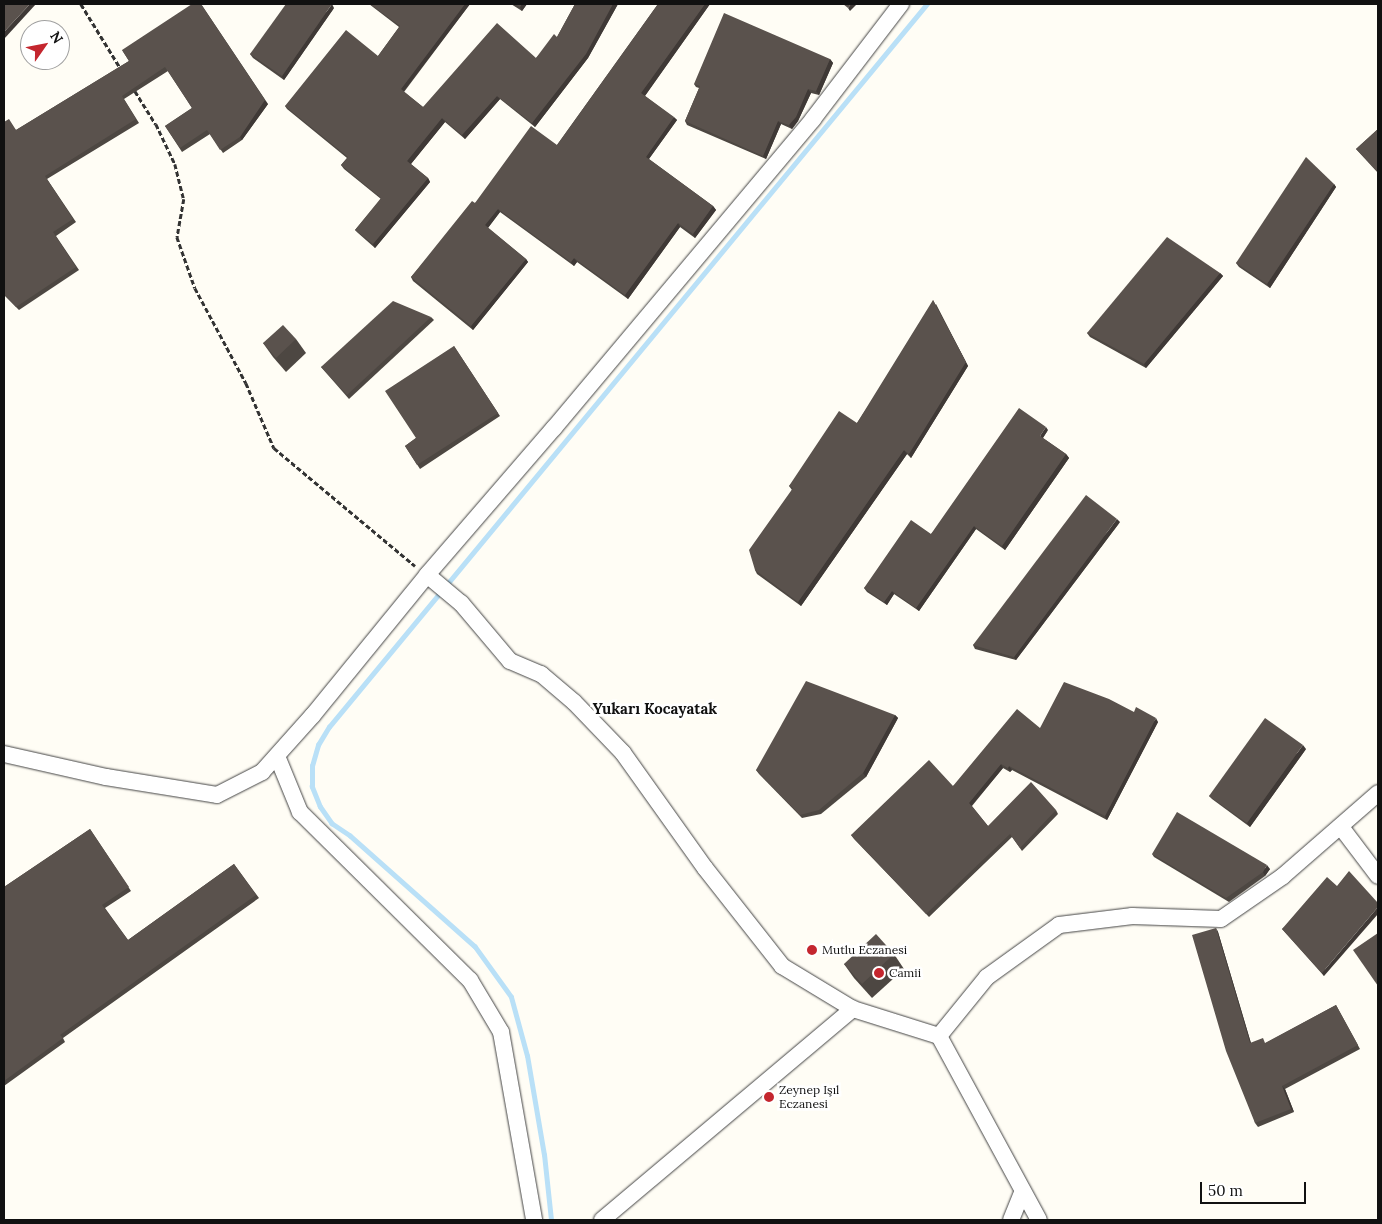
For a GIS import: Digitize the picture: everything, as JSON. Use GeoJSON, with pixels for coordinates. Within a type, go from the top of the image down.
{"type":"FeatureCollection","features":[{"type":"Feature","properties":{"kind":"street"},"geometry":{"type":"LineString","coordinates":[[4,754],[106,777],[217,794],[262,772],[313,715],[813,118],[901,4]]}},
{"type":"Feature","properties":{"kind":"street"},"geometry":{"type":"LineString","coordinates":[[429,577],[461,603],[510,661],[541,674],[574,702],[623,753],[704,868],[782,966],[853,1009],[939,1036],[1039,1220]]}},
{"type":"Feature","properties":{"kind":"street"},"geometry":{"type":"LineString","coordinates":[[277,756],[300,812],[470,980],[501,1032],[534,1220]]}},
{"type":"Feature","properties":{"kind":"street"},"geometry":{"type":"LineString","coordinates":[[939,1036],[987,978],[1059,925],[1132,916],[1221,918],[1283,876],[1341,827],[1378,792]]}},
{"type":"Feature","properties":{"kind":"street"},"geometry":{"type":"LineString","coordinates":[[1341,827],[1378,876]]}},
{"type":"Feature","properties":{"kind":"street"},"geometry":{"type":"LineString","coordinates":[[602,1220],[853,1009]]}},
{"type":"Feature","properties":{"kind":"street"},"geometry":{"type":"LineString","coordinates":[[1010,1220],[1023,1191]]}},
{"type":"Feature","properties":{"kind":"path"},"geometry":{"type":"LineString","coordinates":[[81,4],[122,71]]}},
{"type":"Feature","properties":{"kind":"path"},"geometry":{"type":"LineString","coordinates":[[132,86],[156,124],[175,164],[184,200],[177,237],[195,288],[246,383],[274,448],[429,577]]}},
{"type":"Feature","properties":{"kind":"building"},"geometry":{"type":"Polygon","coordinates":[[[4,4],[30,4],[4,32],[4,4]]]}},
{"type":"Feature","properties":{"kind":"building"},"geometry":{"type":"Polygon","coordinates":[[[192,4],[201,4],[265,100],[240,137],[220,150],[207,130],[180,148],[165,126],[192,108],[165,67],[122,96],[136,119],[45,176],[73,219],[53,232],[76,267],[16,307],[4,294],[4,122],[9,119],[16,130],[129,61],[122,50],[192,4]]]}},
{"type":"Feature","properties":{"kind":"building"},"geometry":{"type":"Polygon","coordinates":[[[286,4],[332,4],[282,76],[250,54],[286,4]]]}},
{"type":"Feature","properties":{"kind":"building"},"geometry":{"type":"Polygon","coordinates":[[[370,4],[465,4],[401,89],[423,107],[497,23],[536,58],[554,34],[557,37],[575,4],[613,4],[586,54],[532,123],[497,96],[462,135],[442,118],[407,161],[428,178],[373,244],[355,230],[381,198],[341,165],[348,157],[285,106],[346,30],[378,56],[400,26],[370,4]]]}},
{"type":"Feature","properties":{"kind":"building"},"geometry":{"type":"Polygon","coordinates":[[[658,4],[705,4],[641,93],[674,117],[646,157],[713,206],[693,234],[678,223],[625,295],[574,258],[571,262],[498,209],[485,225],[526,259],[471,326],[411,277],[472,201],[475,203],[531,126],[557,145],[658,4]]]}},
{"type":"Feature","properties":{"kind":"building"},"geometry":{"type":"Polygon","coordinates":[[[843,4],[851,4],[848,8],[843,4]]]}},
{"type":"Feature","properties":{"kind":"building"},"geometry":{"type":"Polygon","coordinates":[[[724,13],[830,59],[816,91],[808,89],[796,117],[789,125],[778,121],[763,156],[685,121],[700,86],[694,84],[724,13]]]}},
{"type":"Feature","properties":{"kind":"building"},"geometry":{"type":"Polygon","coordinates":[[[1378,129],[1378,172],[1356,149],[1378,129]]]}},
{"type":"Feature","properties":{"kind":"building"},"geometry":{"type":"Polygon","coordinates":[[[1306,157],[1334,184],[1267,284],[1236,263],[1306,157]]]}},
{"type":"Feature","properties":{"kind":"building"},"geometry":{"type":"Polygon","coordinates":[[[1167,237],[1220,273],[1144,364],[1087,333],[1167,237]]]}},
{"type":"Feature","properties":{"kind":"building"},"geometry":{"type":"Polygon","coordinates":[[[933,300],[966,362],[909,454],[904,450],[798,602],[755,570],[749,550],[793,488],[789,486],[839,411],[857,423],[933,300]]]}},
{"type":"Feature","properties":{"kind":"building"},"geometry":{"type":"Polygon","coordinates":[[[393,301],[431,317],[347,395],[321,367],[393,301]]]}},
{"type":"Feature","properties":{"kind":"building"},"geometry":{"type":"Polygon","coordinates":[[[283,325],[296,339],[276,358],[263,343],[283,325]]]}},
{"type":"Feature","properties":{"kind":"building"},"geometry":{"type":"Polygon","coordinates":[[[454,346],[498,413],[417,465],[405,446],[416,438],[385,391],[454,346]]]}},
{"type":"Feature","properties":{"kind":"building"},"geometry":{"type":"Polygon","coordinates":[[[1019,408],[1046,427],[1040,436],[1066,454],[1002,546],[974,526],[916,608],[892,591],[884,602],[864,588],[911,520],[931,534],[1019,408]]]}},
{"type":"Feature","properties":{"kind":"building"},"geometry":{"type":"Polygon","coordinates":[[[1086,495],[1117,519],[1014,657],[973,645],[1086,495]]]}},
{"type":"Feature","properties":{"kind":"building"},"geometry":{"type":"Polygon","coordinates":[[[806,681],[895,715],[863,773],[819,810],[800,815],[756,770],[806,681]]]}},
{"type":"Feature","properties":{"kind":"building"},"geometry":{"type":"Polygon","coordinates":[[[1064,682],[1109,699],[1134,712],[1136,707],[1156,718],[1105,816],[1009,766],[1008,768],[1001,764],[969,803],[988,826],[1031,782],[1056,810],[1020,848],[1010,834],[926,914],[851,835],[929,760],[953,786],[1017,709],[1040,728],[1064,682]]]}},
{"type":"Feature","properties":{"kind":"building"},"geometry":{"type":"Polygon","coordinates":[[[1265,718],[1303,745],[1247,823],[1209,796],[1265,718]]]}},
{"type":"Feature","properties":{"kind":"building"},"geometry":{"type":"Polygon","coordinates":[[[1177,812],[1267,865],[1263,872],[1226,898],[1152,854],[1177,812]]]}},
{"type":"Feature","properties":{"kind":"building"},"geometry":{"type":"Polygon","coordinates":[[[90,829],[129,887],[102,905],[128,940],[234,864],[256,895],[60,1035],[63,1038],[4,1081],[4,887],[90,829]]]}},
{"type":"Feature","properties":{"kind":"building"},"geometry":{"type":"Polygon","coordinates":[[[1349,871],[1378,903],[1378,907],[1322,973],[1282,929],[1327,877],[1337,886],[1349,871]]]}},
{"type":"Feature","properties":{"kind":"building"},"geometry":{"type":"Polygon","coordinates":[[[1216,928],[1250,1043],[1263,1038],[1265,1043],[1336,1005],[1358,1045],[1282,1086],[1291,1109],[1255,1123],[1226,1051],[1192,935],[1216,928]]]}},
{"type":"Feature","properties":{"kind":"building"},"geometry":{"type":"Polygon","coordinates":[[[1378,933],[1378,986],[1353,950],[1378,933]]]}},
{"type":"Feature","properties":{"kind":"building"},"geometry":{"type":"Polygon","coordinates":[[[876,934],[894,954],[862,984],[844,964],[876,934]]]}},
{"type":"Feature","properties":{"kind":"waterway"},"geometry":{"type":"LineString","coordinates":[[551,1220],[544,1155],[527,1056],[511,997],[475,947],[350,836],[332,824],[320,807],[312,787],[312,766],[318,745],[329,727],[927,4]]}},
{"type":"Feature","properties":{"kind":"place","name":"Mutlu Eczanesi"},"geometry":{"type":"Point","coordinates":[812,950]}},
{"type":"Feature","properties":{"kind":"place","name":"Camii"},"geometry":{"type":"Point","coordinates":[879,973]}},
{"type":"Feature","properties":{"kind":"place","name":"Zeynep Işıl Eczanesi"},"geometry":{"type":"Point","coordinates":[769,1097]}},
{"type":"Feature","properties":{"kind":"district","name":"Yukarı Kocayatak"},"geometry":{"type":"Point","coordinates":[655,709]}}]}
